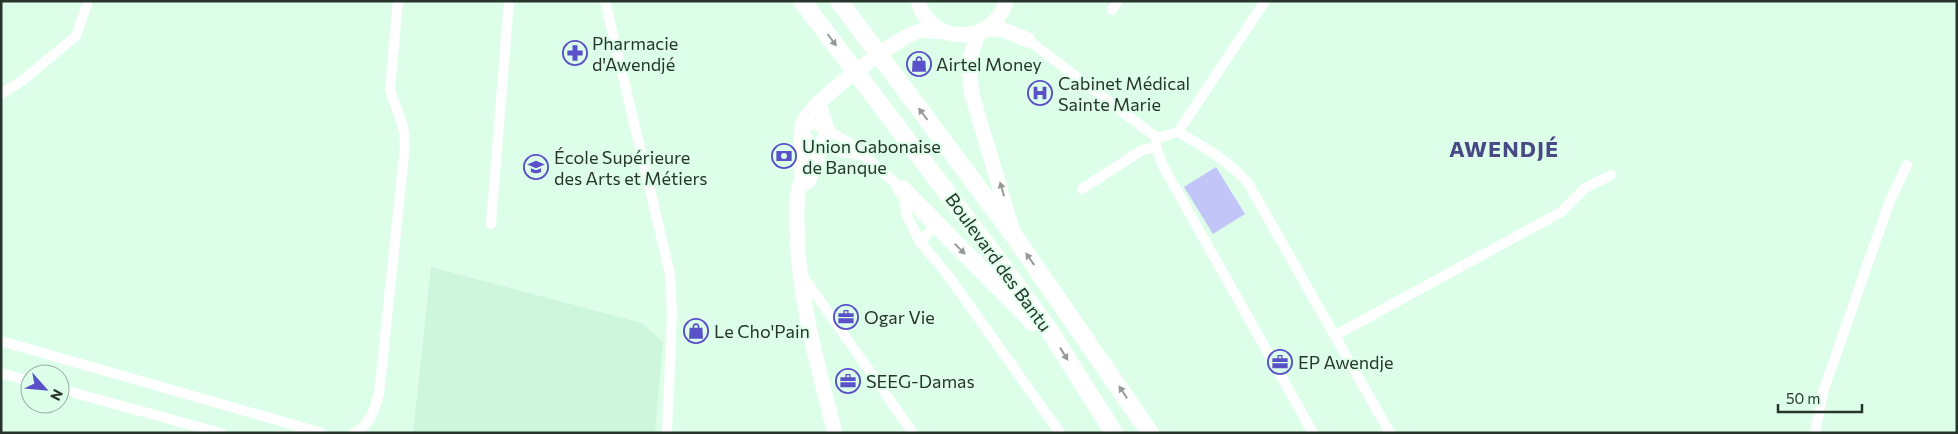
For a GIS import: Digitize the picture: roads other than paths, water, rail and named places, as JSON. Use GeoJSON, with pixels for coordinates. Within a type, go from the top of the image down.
{"type":"FeatureCollection","features":[{"type":"Feature","properties":{"kind":"highway","name":"Boulevard des Bantu"},"geometry":{"type":"LineString","coordinates":[[802,1],[955,200],[1049,330],[1114,433]]}},
{"type":"Feature","properties":{"kind":"highway","name":"Boulevard des Bantu"},"geometry":{"type":"LineString","coordinates":[[839,1],[1014,236],[1150,433]]}},
{"type":"Feature","properties":{"kind":"highway"},"geometry":{"type":"LineString","coordinates":[[902,188],[1035,325],[1049,330]]}},
{"type":"Feature","properties":{"kind":"main road"},"geometry":{"type":"LineString","coordinates":[[917,1],[925,18],[942,32]]}},
{"type":"Feature","properties":{"kind":"main road"},"geometry":{"type":"LineString","coordinates":[[903,38],[912,24],[917,1]]}},
{"type":"Feature","properties":{"kind":"main road"},"geometry":{"type":"LineString","coordinates":[[1006,2],[994,23],[982,31],[970,58],[969,71],[972,95],[1014,236]]}},
{"type":"Feature","properties":{"kind":"main road"},"geometry":{"type":"LineString","coordinates":[[1006,2],[1015,25],[1028,40]]}},
{"type":"Feature","properties":{"kind":"main road"},"geometry":{"type":"LineString","coordinates":[[835,433],[812,339],[800,272],[797,228],[799,187],[802,180],[803,125],[822,98],[903,38],[922,31],[964,36],[982,31],[1001,29],[1028,40]]}},
{"type":"Feature","properties":{"kind":"main road"},"geometry":{"type":"LineString","coordinates":[[799,187],[809,180],[827,130],[822,98]]}},
{"type":"Feature","properties":{"kind":"street"},"geometry":{"type":"LineString","coordinates":[[1,94],[24,80],[76,36],[88,1]]}},
{"type":"Feature","properties":{"kind":"street"},"geometry":{"type":"LineString","coordinates":[[354,433],[362,429],[373,414],[379,394],[405,146],[403,120],[392,98],[390,88],[398,1]]}},
{"type":"Feature","properties":{"kind":"street"},"geometry":{"type":"LineString","coordinates":[[491,224],[509,1]]}},
{"type":"Feature","properties":{"kind":"street"},"geometry":{"type":"LineString","coordinates":[[605,1],[670,274],[672,316],[667,433]]}},
{"type":"Feature","properties":{"kind":"street"},"geometry":{"type":"LineString","coordinates":[[1082,188],[1142,150],[1178,132],[1265,1]]}},
{"type":"Feature","properties":{"kind":"street"},"geometry":{"type":"LineString","coordinates":[[1028,40],[1157,142],[1172,182],[1313,433]]}},
{"type":"Feature","properties":{"kind":"street"},"geometry":{"type":"LineString","coordinates":[[803,125],[827,130],[848,142],[902,188],[907,216],[920,242],[947,274],[1060,433]]}},
{"type":"Feature","properties":{"kind":"street"},"geometry":{"type":"LineString","coordinates":[[803,125],[810,142],[842,152],[861,155]]}},
{"type":"Feature","properties":{"kind":"street"},"geometry":{"type":"LineString","coordinates":[[1178,132],[1220,156],[1234,167],[1248,183],[1390,433]]}},
{"type":"Feature","properties":{"kind":"street"},"geometry":{"type":"LineString","coordinates":[[1815,433],[1823,392],[1830,369],[1889,202],[1907,165]]}},
{"type":"Feature","properties":{"kind":"street"},"geometry":{"type":"LineString","coordinates":[[1334,336],[1553,217],[1574,200],[1585,188],[1611,175]]}},
{"type":"Feature","properties":{"kind":"street"},"geometry":{"type":"LineString","coordinates":[[920,242],[936,225]]}},
{"type":"Feature","properties":{"kind":"street"},"geometry":{"type":"LineString","coordinates":[[800,272],[913,433]]}},
{"type":"Feature","properties":{"kind":"street"},"geometry":{"type":"LineString","coordinates":[[1,341],[322,433]]}},
{"type":"Feature","properties":{"kind":"street"},"geometry":{"type":"LineString","coordinates":[[1,373],[20,378]]}},
{"type":"Feature","properties":{"kind":"street"},"geometry":{"type":"LineString","coordinates":[[70,392],[220,433]]}},
{"type":"Feature","properties":{"kind":"place","name":"Pharmacie d'Awendjé"},"geometry":{"type":"Point","coordinates":[575,53]}},
{"type":"Feature","properties":{"kind":"place","name":"Airtel Money"},"geometry":{"type":"Point","coordinates":[919,64]}},
{"type":"Feature","properties":{"kind":"place","name":"Cabinet Médical Sainte Marie"},"geometry":{"type":"Point","coordinates":[1040,93]}},
{"type":"Feature","properties":{"kind":"place","name":"Union Gabonaise de Banque"},"geometry":{"type":"Point","coordinates":[784,156]}},
{"type":"Feature","properties":{"kind":"place","name":"École Supérieure des Arts et Métiers"},"geometry":{"type":"Point","coordinates":[536,167]}},
{"type":"Feature","properties":{"kind":"place","name":"Ogar Vie"},"geometry":{"type":"Point","coordinates":[846,317]}},
{"type":"Feature","properties":{"kind":"place","name":"Le Cho'Pain"},"geometry":{"type":"Point","coordinates":[696,331]}},
{"type":"Feature","properties":{"kind":"place","name":"EP Awendje"},"geometry":{"type":"Point","coordinates":[1280,362]}},
{"type":"Feature","properties":{"kind":"place","name":"SEEG-Damas"},"geometry":{"type":"Point","coordinates":[848,381]}},
{"type":"Feature","properties":{"kind":"district","name":"AWENDJÉ"},"geometry":{"type":"Point","coordinates":[1504,148]}}]}
